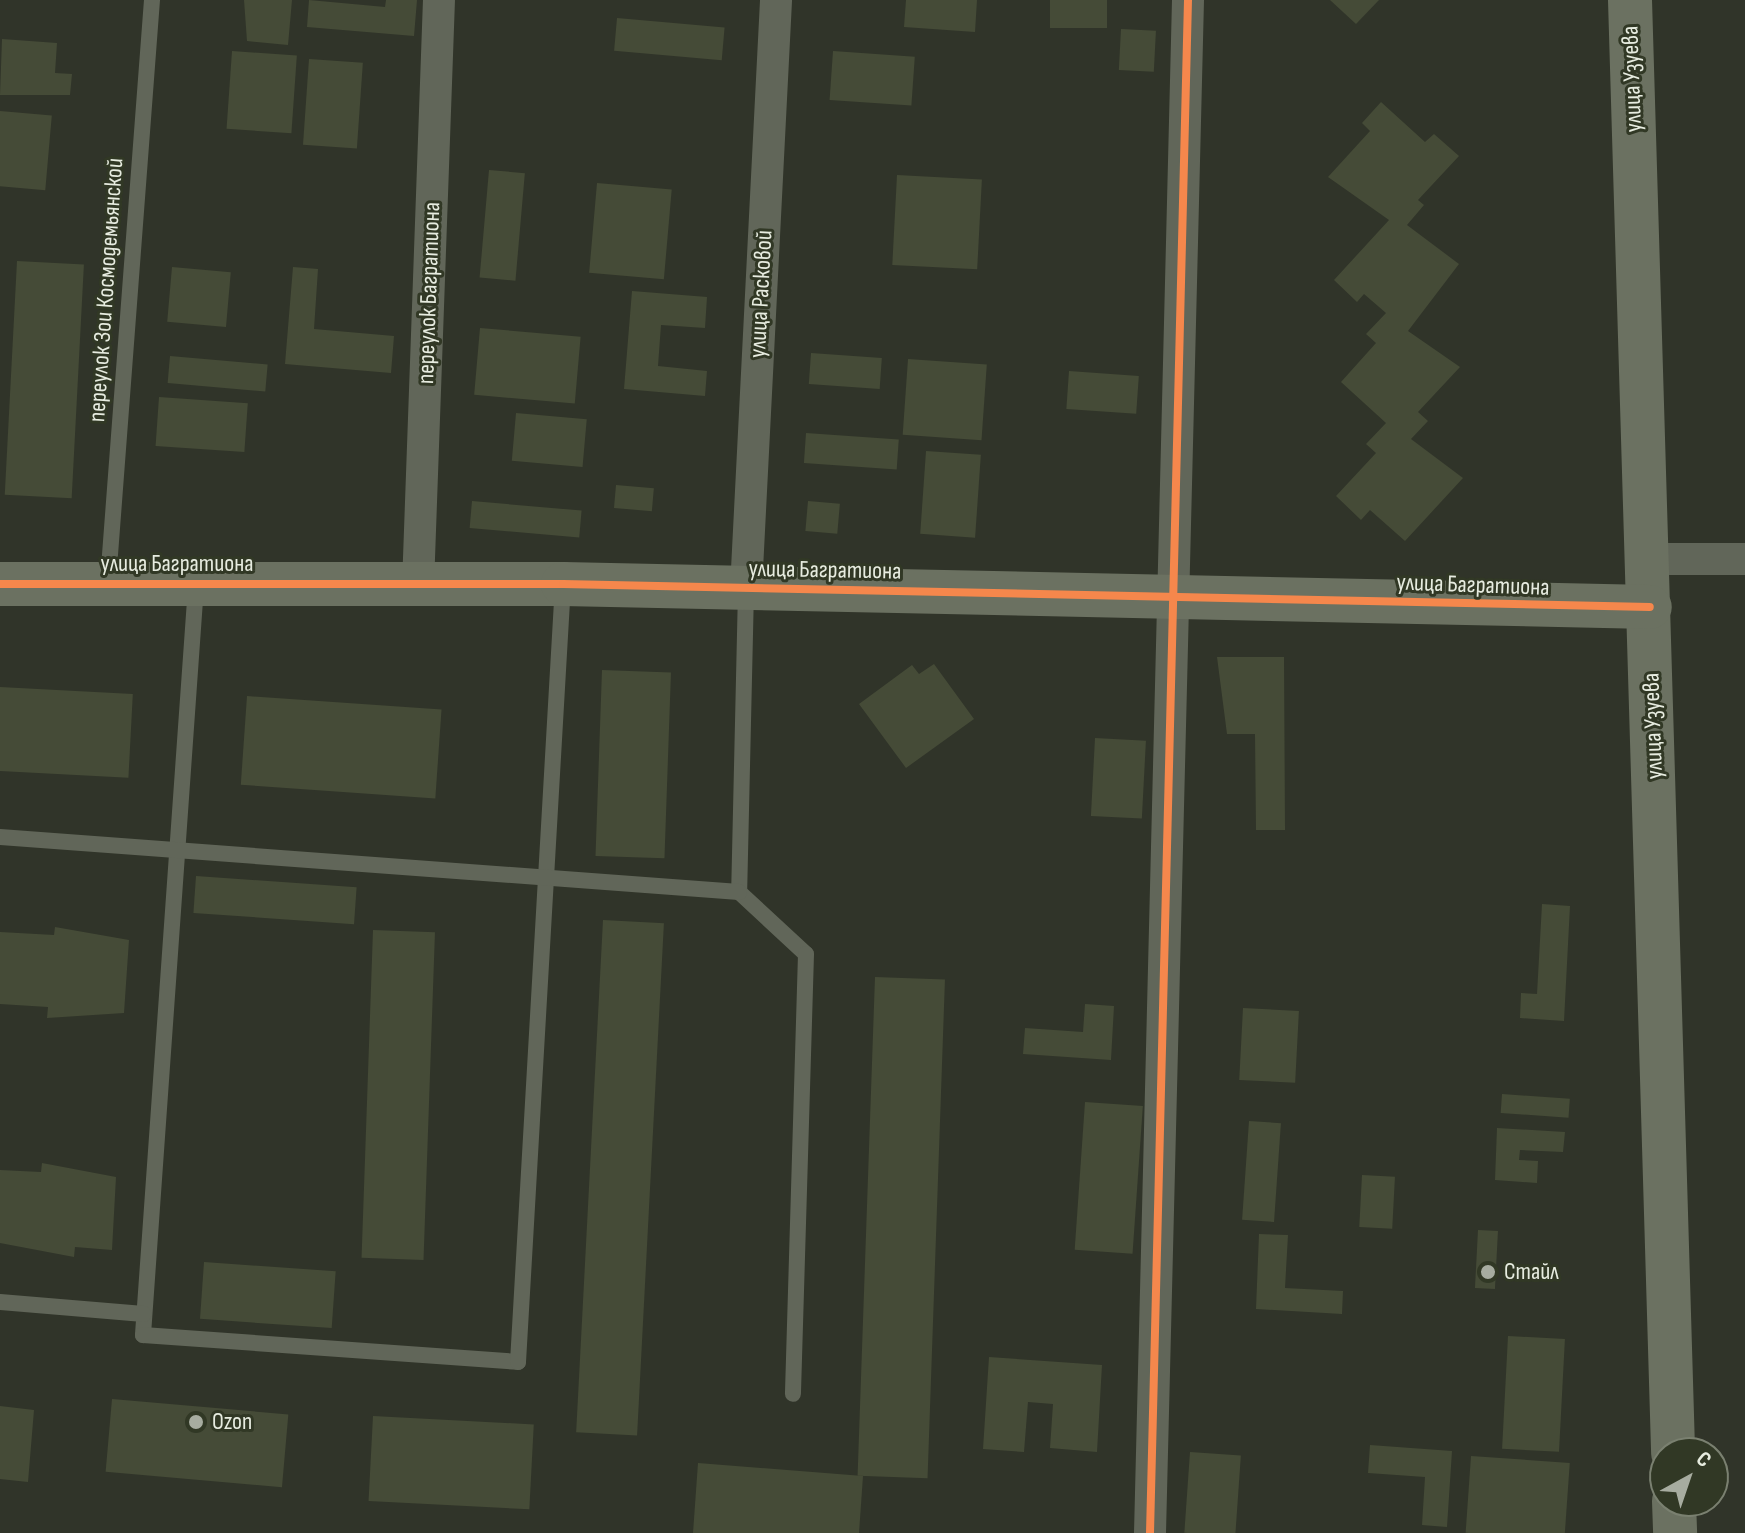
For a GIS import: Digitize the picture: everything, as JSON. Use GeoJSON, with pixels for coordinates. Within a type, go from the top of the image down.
{"type":"FeatureCollection","features":[{"type":"Feature","properties":{"kind":"street","name":"переулок Багратиона"},"geometry":{"type":"LineString","coordinates":[[418,586],[439,0]]}},
{"type":"Feature","properties":{"kind":"street","name":"улица Расковой"},"geometry":{"type":"LineString","coordinates":[[746,589],[776,0]]}},
{"type":"Feature","properties":{"kind":"street"},"geometry":{"type":"LineString","coordinates":[[1150,1533],[1188,0]]}},
{"type":"Feature","properties":{"kind":"street","name":"улица Узуева"},"geometry":{"type":"LineString","coordinates":[[1630,0],[1673,1437]]}},
{"type":"Feature","properties":{"kind":"street"},"geometry":{"type":"LineString","coordinates":[[1648,559],[1745,559]]}},
{"type":"Feature","properties":{"kind":"street","name":"улица Багратиона"},"geometry":{"type":"LineString","coordinates":[[0,584],[563,584],[1650,607]]}},
{"type":"Feature","properties":{"kind":"lane","name":"переулок Зои Космодемьянской"},"geometry":{"type":"LineString","coordinates":[[108,584],[152,0]]}},
{"type":"Feature","properties":{"kind":"lane"},"geometry":{"type":"LineString","coordinates":[[196,584],[143,1335],[518,1362],[563,584]]}},
{"type":"Feature","properties":{"kind":"lane"},"geometry":{"type":"LineString","coordinates":[[739,892],[746,589]]}},
{"type":"Feature","properties":{"kind":"lane"},"geometry":{"type":"LineString","coordinates":[[0,837],[177,853],[739,892],[806,954],[793,1394]]}},
{"type":"Feature","properties":{"kind":"lane"},"geometry":{"type":"LineString","coordinates":[[0,1302],[144,1314]]}},
{"type":"Feature","properties":{"kind":"building"},"geometry":{"type":"Polygon","coordinates":[[[244,0],[292,0],[288,45],[247,41],[244,0]]]}},
{"type":"Feature","properties":{"kind":"building"},"geometry":{"type":"Polygon","coordinates":[[[309,0],[385,7],[386,0],[417,0],[414,36],[307,27],[309,0]]]}},
{"type":"Feature","properties":{"kind":"building"},"geometry":{"type":"Polygon","coordinates":[[[906,0],[977,0],[975,32],[904,27],[906,0]]]}},
{"type":"Feature","properties":{"kind":"building"},"geometry":{"type":"Polygon","coordinates":[[[1050,0],[1107,0],[1107,28],[1050,28],[1050,0]]]}},
{"type":"Feature","properties":{"kind":"building"},"geometry":{"type":"Polygon","coordinates":[[[1330,0],[1379,0],[1356,24],[1330,0]]]}},
{"type":"Feature","properties":{"kind":"building"},"geometry":{"type":"Polygon","coordinates":[[[617,18],[725,27],[722,60],[614,51],[617,18]]]}},
{"type":"Feature","properties":{"kind":"building"},"geometry":{"type":"Polygon","coordinates":[[[1121,29],[1156,31],[1154,72],[1119,70],[1121,29]]]}},
{"type":"Feature","properties":{"kind":"building"},"geometry":{"type":"Polygon","coordinates":[[[2,39],[57,43],[55,73],[72,74],[70,95],[0,95],[2,39]]]}},
{"type":"Feature","properties":{"kind":"building"},"geometry":{"type":"Polygon","coordinates":[[[232,51],[297,56],[291,133],[227,129],[232,51]]]}},
{"type":"Feature","properties":{"kind":"building"},"geometry":{"type":"Polygon","coordinates":[[[833,51],[915,57],[911,106],[830,100],[833,51]]]}},
{"type":"Feature","properties":{"kind":"building"},"geometry":{"type":"Polygon","coordinates":[[[309,59],[363,63],[357,149],[303,145],[309,59]]]}},
{"type":"Feature","properties":{"kind":"building"},"geometry":{"type":"Polygon","coordinates":[[[1381,102],[1425,142],[1434,134],[1459,156],[1418,200],[1424,205],[1407,225],[1459,264],[1408,331],[1460,367],[1418,412],[1428,421],[1411,439],[1463,478],[1405,541],[1370,510],[1361,520],[1336,496],[1376,453],[1366,444],[1386,423],[1341,382],[1376,343],[1366,334],[1386,313],[1364,294],[1357,302],[1334,280],[1389,220],[1328,177],[1370,131],[1362,123],[1381,102]]]}},
{"type":"Feature","properties":{"kind":"building"},"geometry":{"type":"Polygon","coordinates":[[[0,111],[52,116],[45,190],[0,186],[0,111]]]}},
{"type":"Feature","properties":{"kind":"building"},"geometry":{"type":"Polygon","coordinates":[[[489,170],[525,173],[515,281],[480,278],[489,170]]]}},
{"type":"Feature","properties":{"kind":"building"},"geometry":{"type":"Polygon","coordinates":[[[897,175],[982,179],[977,269],[892,265],[897,175]]]}},
{"type":"Feature","properties":{"kind":"building"},"geometry":{"type":"Polygon","coordinates":[[[597,183],[672,190],[664,279],[589,273],[597,183]]]}},
{"type":"Feature","properties":{"kind":"building"},"geometry":{"type":"Polygon","coordinates":[[[17,261],[84,265],[72,498],[5,495],[17,261]]]}},
{"type":"Feature","properties":{"kind":"building"},"geometry":{"type":"Polygon","coordinates":[[[172,267],[231,272],[226,327],[167,322],[172,267]]]}},
{"type":"Feature","properties":{"kind":"building"},"geometry":{"type":"Polygon","coordinates":[[[293,267],[318,269],[314,329],[394,336],[391,373],[285,364],[293,267]]]}},
{"type":"Feature","properties":{"kind":"building"},"geometry":{"type":"Polygon","coordinates":[[[632,291],[707,297],[705,328],[661,325],[658,366],[707,371],[705,396],[624,389],[632,291]]]}},
{"type":"Feature","properties":{"kind":"building"},"geometry":{"type":"Polygon","coordinates":[[[480,328],[581,337],[575,404],[474,395],[480,328]]]}},
{"type":"Feature","properties":{"kind":"building"},"geometry":{"type":"Polygon","coordinates":[[[811,353],[882,358],[880,389],[809,384],[811,353]]]}},
{"type":"Feature","properties":{"kind":"building"},"geometry":{"type":"Polygon","coordinates":[[[170,356],[268,365],[265,391],[168,383],[170,356]]]}},
{"type":"Feature","properties":{"kind":"building"},"geometry":{"type":"Polygon","coordinates":[[[908,359],[987,365],[982,440],[903,435],[908,359]]]}},
{"type":"Feature","properties":{"kind":"building"},"geometry":{"type":"Polygon","coordinates":[[[1069,371],[1139,376],[1136,414],[1066,409],[1069,371]]]}},
{"type":"Feature","properties":{"kind":"building"},"geometry":{"type":"Polygon","coordinates":[[[159,397],[248,403],[244,452],[156,446],[159,397]]]}},
{"type":"Feature","properties":{"kind":"building"},"geometry":{"type":"Polygon","coordinates":[[[516,413],[587,419],[583,467],[512,461],[516,413]]]}},
{"type":"Feature","properties":{"kind":"building"},"geometry":{"type":"Polygon","coordinates":[[[806,433],[899,439],[897,469],[804,463],[806,433]]]}},
{"type":"Feature","properties":{"kind":"building"},"geometry":{"type":"Polygon","coordinates":[[[926,451],[981,455],[975,538],[920,534],[926,451]]]}},
{"type":"Feature","properties":{"kind":"building"},"geometry":{"type":"Polygon","coordinates":[[[616,485],[654,488],[652,511],[614,508],[616,485]]]}},
{"type":"Feature","properties":{"kind":"building"},"geometry":{"type":"Polygon","coordinates":[[[472,501],[582,511],[579,537],[470,528],[472,501]]]}},
{"type":"Feature","properties":{"kind":"building"},"geometry":{"type":"Polygon","coordinates":[[[808,501],[840,504],[837,534],[805,531],[808,501]]]}},
{"type":"Feature","properties":{"kind":"building"},"geometry":{"type":"Polygon","coordinates":[[[1217,657],[1284,657],[1285,830],[1256,830],[1255,734],[1227,734],[1217,657]]]}},
{"type":"Feature","properties":{"kind":"building"},"geometry":{"type":"Polygon","coordinates":[[[934,664],[974,719],[906,768],[859,704],[912,665],[919,674],[934,664]]]}},
{"type":"Feature","properties":{"kind":"building"},"geometry":{"type":"Polygon","coordinates":[[[602,670],[671,672],[664,858],[596,856],[602,670]]]}},
{"type":"Feature","properties":{"kind":"building"},"geometry":{"type":"Polygon","coordinates":[[[0,687],[133,694],[128,778],[0,771],[0,687]]]}},
{"type":"Feature","properties":{"kind":"building"},"geometry":{"type":"Polygon","coordinates":[[[247,696],[442,710],[435,798],[241,785],[247,696]]]}},
{"type":"Feature","properties":{"kind":"building"},"geometry":{"type":"Polygon","coordinates":[[[1095,738],[1146,741],[1142,819],[1091,816],[1095,738]]]}},
{"type":"Feature","properties":{"kind":"building"},"geometry":{"type":"Polygon","coordinates":[[[196,876],[357,887],[354,924],[193,913],[196,876]]]}},
{"type":"Feature","properties":{"kind":"building"},"geometry":{"type":"Polygon","coordinates":[[[1542,904],[1570,906],[1564,1021],[1520,1018],[1521,993],[1537,994],[1542,904]]]}},
{"type":"Feature","properties":{"kind":"building"},"geometry":{"type":"Polygon","coordinates":[[[603,920],[664,923],[637,1435],[576,1432],[603,920]]]}},
{"type":"Feature","properties":{"kind":"building"},"geometry":{"type":"Polygon","coordinates":[[[55,927],[129,940],[124,1013],[47,1018],[48,1007],[0,1004],[0,932],[54,935],[55,927]]]}},
{"type":"Feature","properties":{"kind":"building"},"geometry":{"type":"Polygon","coordinates":[[[373,930],[435,932],[424,1260],[362,1258],[373,930]]]}},
{"type":"Feature","properties":{"kind":"building"},"geometry":{"type":"Polygon","coordinates":[[[875,977],[945,979],[928,1478],[858,1476],[875,977]]]}},
{"type":"Feature","properties":{"kind":"building"},"geometry":{"type":"Polygon","coordinates":[[[1085,1004],[1114,1006],[1111,1060],[1023,1054],[1025,1028],[1083,1032],[1085,1004]]]}},
{"type":"Feature","properties":{"kind":"building"},"geometry":{"type":"Polygon","coordinates":[[[1243,1008],[1299,1011],[1295,1083],[1239,1080],[1243,1008]]]}},
{"type":"Feature","properties":{"kind":"building"},"geometry":{"type":"Polygon","coordinates":[[[1502,1094],[1570,1099],[1569,1118],[1501,1113],[1502,1094]]]}},
{"type":"Feature","properties":{"kind":"building"},"geometry":{"type":"Polygon","coordinates":[[[1085,1102],[1143,1106],[1133,1254],[1075,1250],[1085,1102]]]}},
{"type":"Feature","properties":{"kind":"building"},"geometry":{"type":"Polygon","coordinates":[[[1249,1121],[1281,1123],[1274,1222],[1242,1220],[1249,1121]]]}},
{"type":"Feature","properties":{"kind":"building"},"geometry":{"type":"Polygon","coordinates":[[[1497,1128],[1565,1132],[1563,1152],[1520,1150],[1519,1160],[1538,1161],[1537,1183],[1495,1180],[1497,1128]]]}},
{"type":"Feature","properties":{"kind":"building"},"geometry":{"type":"Polygon","coordinates":[[[42,1163],[116,1177],[112,1250],[75,1247],[74,1257],[0,1243],[0,1170],[41,1172],[42,1163]]]}},
{"type":"Feature","properties":{"kind":"building"},"geometry":{"type":"Polygon","coordinates":[[[1362,1175],[1395,1177],[1392,1229],[1359,1227],[1362,1175]]]}},
{"type":"Feature","properties":{"kind":"building"},"geometry":{"type":"Polygon","coordinates":[[[1478,1230],[1498,1231],[1495,1289],[1475,1288],[1478,1230]]]}},
{"type":"Feature","properties":{"kind":"building"},"geometry":{"type":"Polygon","coordinates":[[[1259,1234],[1288,1235],[1285,1288],[1343,1291],[1342,1314],[1256,1309],[1259,1234]]]}},
{"type":"Feature","properties":{"kind":"building"},"geometry":{"type":"Polygon","coordinates":[[[204,1262],[336,1271],[332,1328],[200,1319],[204,1262]]]}},
{"type":"Feature","properties":{"kind":"building"},"geometry":{"type":"Polygon","coordinates":[[[1508,1336],[1565,1339],[1559,1452],[1502,1449],[1508,1336]]]}},
{"type":"Feature","properties":{"kind":"building"},"geometry":{"type":"Polygon","coordinates":[[[989,1357],[1102,1365],[1097,1452],[1050,1448],[1053,1404],[1028,1402],[1024,1452],[983,1449],[989,1357]]]}},
{"type":"Feature","properties":{"kind":"building"},"geometry":{"type":"Polygon","coordinates":[[[112,1399],[288,1414],[282,1487],[106,1472],[112,1399]]]}},
{"type":"Feature","properties":{"kind":"building"},"geometry":{"type":"Polygon","coordinates":[[[0,1406],[34,1410],[28,1482],[0,1479],[0,1406]]]}},
{"type":"Feature","properties":{"kind":"building"},"geometry":{"type":"Polygon","coordinates":[[[373,1416],[534,1424],[529,1509],[369,1501],[373,1416]]]}},
{"type":"Feature","properties":{"kind":"building"},"geometry":{"type":"Polygon","coordinates":[[[1370,1445],[1452,1451],[1447,1527],[1422,1525],[1425,1477],[1368,1473],[1370,1445]]]}},
{"type":"Feature","properties":{"kind":"building"},"geometry":{"type":"Polygon","coordinates":[[[1190,1452],[1241,1456],[1235,1533],[1184,1533],[1190,1452]]]}},
{"type":"Feature","properties":{"kind":"building"},"geometry":{"type":"Polygon","coordinates":[[[1471,1456],[1570,1463],[1565,1533],[1466,1533],[1471,1456]]]}},
{"type":"Feature","properties":{"kind":"building"},"geometry":{"type":"Polygon","coordinates":[[[698,1463],[863,1476],[859,1533],[693,1533],[698,1463]]]}},
{"type":"Feature","properties":{"kind":"cycle path"},"geometry":{"type":"LineString","coordinates":[[1150,1533],[1188,0]]}},
{"type":"Feature","properties":{"kind":"cycle path"},"geometry":{"type":"LineString","coordinates":[[0,584],[563,584],[1650,607]]}},
{"type":"Feature","properties":{"kind":"place","name":"Стайл"},"geometry":{"type":"Point","coordinates":[1488,1272]}},
{"type":"Feature","properties":{"kind":"place","name":"Ozon"},"geometry":{"type":"Point","coordinates":[196,1422]}}]}
